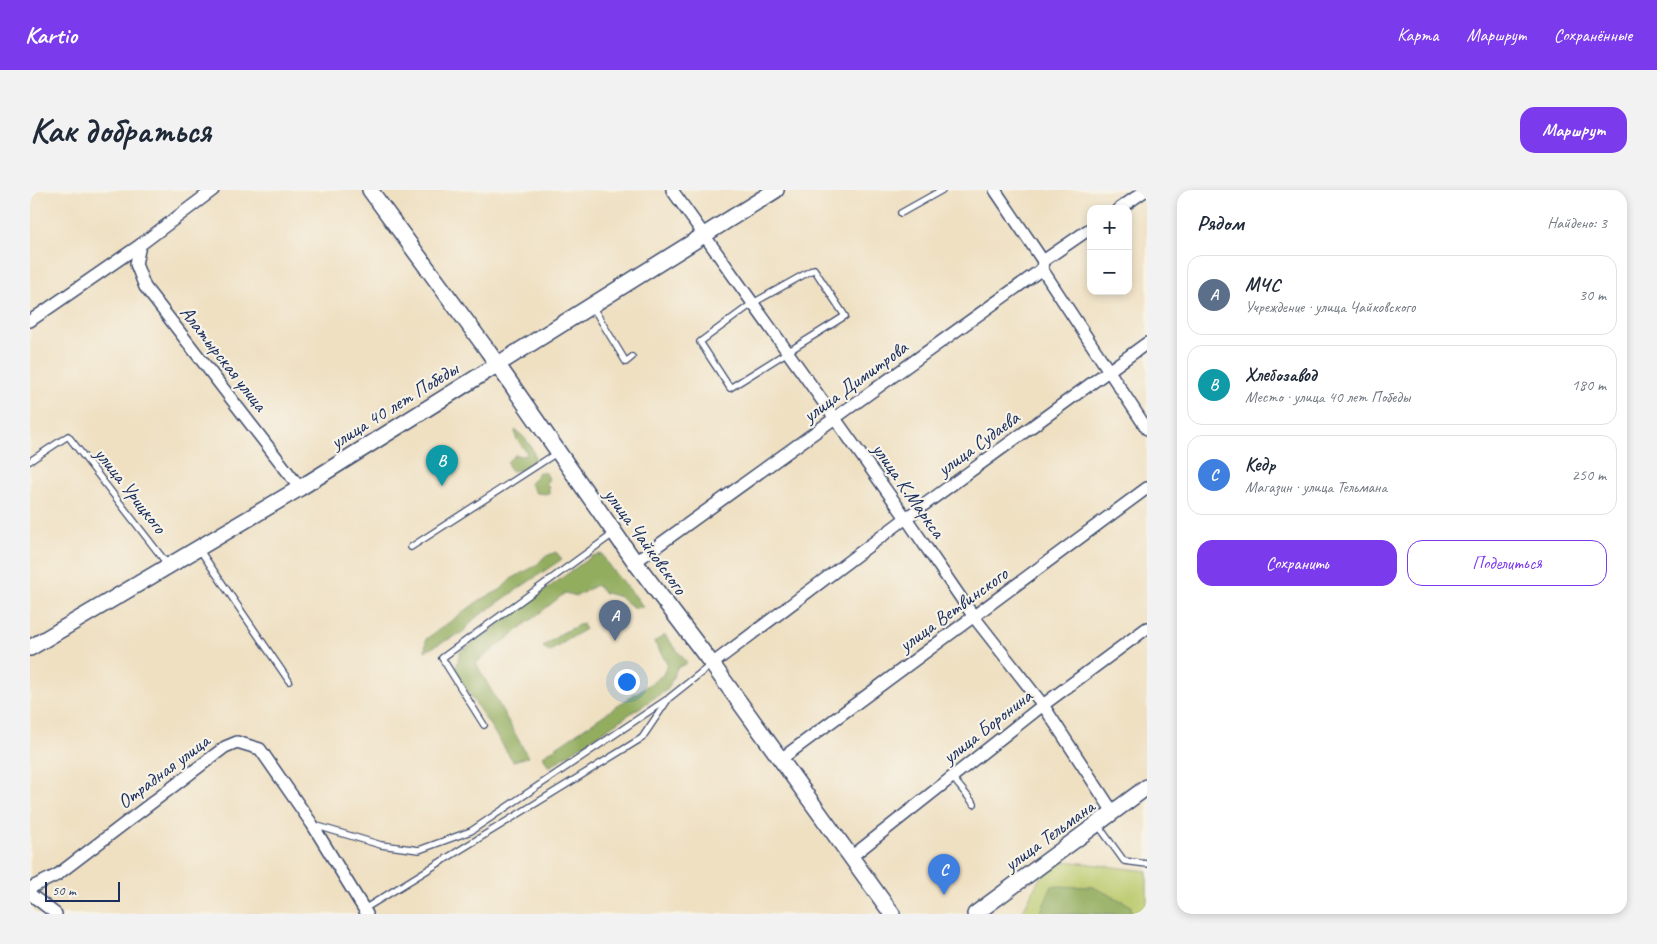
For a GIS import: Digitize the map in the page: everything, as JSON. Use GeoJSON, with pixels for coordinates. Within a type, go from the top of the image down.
{"type":"FeatureCollection","features":[{"type":"Feature","properties":{"kind":"street","name":"улица Чайковского"},"geometry":{"type":"LineString","coordinates":[[370,190],[496,364],[635,562],[712,664],[892,914]]}},
{"type":"Feature","properties":{"kind":"street","name":"улица К.Маркса"},"geometry":{"type":"LineString","coordinates":[[672,190],[906,518],[974,617],[1043,705],[1114,812]]}},
{"type":"Feature","properties":{"kind":"street","name":"улица 40 лет Победы"},"geometry":{"type":"LineString","coordinates":[[30,648],[300,488],[776,190]]}},
{"type":"Feature","properties":{"kind":"street"},"geometry":{"type":"LineString","coordinates":[[995,190],[1108,372],[1147,430]]}},
{"type":"Feature","properties":{"kind":"street"},"geometry":{"type":"LineString","coordinates":[[1125,205],[1146,190]]}},
{"type":"Feature","properties":{"kind":"street"},"geometry":{"type":"LineString","coordinates":[[30,321],[140,245],[211,191]]}},
{"type":"Feature","properties":{"kind":"street","name":"улица Димитрова"},"geometry":{"type":"LineString","coordinates":[[635,562],[835,419],[1087,231]]}},
{"type":"Feature","properties":{"kind":"street","name":"Алатырская улица"},"geometry":{"type":"LineString","coordinates":[[140,245],[136,264],[145,286],[300,488]]}},
{"type":"Feature","properties":{"kind":"street","name":"улица Судаева"},"geometry":{"type":"LineString","coordinates":[[712,664],[906,518],[1147,343]]}},
{"type":"Feature","properties":{"kind":"street","name":"улица Ветвинского"},"geometry":{"type":"LineString","coordinates":[[781,759],[1147,488]]}},
{"type":"Feature","properties":{"kind":"street","name":"улица Боронина"},"geometry":{"type":"LineString","coordinates":[[851,857],[1043,705],[1147,628]]}},
{"type":"Feature","properties":{"kind":"street","name":"Отрадная улица"},"geometry":{"type":"LineString","coordinates":[[30,888],[57,875],[226,747],[238,742],[260,749],[312,824],[365,912]]}},
{"type":"Feature","properties":{"kind":"street","name":"улица Тельмана"},"geometry":{"type":"LineString","coordinates":[[975,914],[1147,787]]}},
{"type":"Feature","properties":{"kind":"street"},"geometry":{"type":"LineString","coordinates":[[30,894],[56,914]]}},
{"type":"Feature","properties":{"kind":"lane"},"geometry":{"type":"LineString","coordinates":[[901,214],[942,190]]}},
{"type":"Feature","properties":{"kind":"lane"},"geometry":{"type":"LineString","coordinates":[[814,269],[845,316],[787,351],[730,388],[700,342],[753,303],[814,269]]}},
{"type":"Feature","properties":{"kind":"lane"},"geometry":{"type":"LineString","coordinates":[[591,305],[626,362],[632,358]]}},
{"type":"Feature","properties":{"kind":"lane","name":"улица Урицкого"},"geometry":{"type":"LineString","coordinates":[[30,461],[68,436],[168,565]]}},
{"type":"Feature","properties":{"kind":"lane"},"geometry":{"type":"LineString","coordinates":[[411,547],[558,452]]}},
{"type":"Feature","properties":{"kind":"lane"},"geometry":{"type":"LineString","coordinates":[[484,725],[442,658],[615,533]]}},
{"type":"Feature","properties":{"kind":"lane"},"geometry":{"type":"LineString","coordinates":[[198,547],[289,681]]}},
{"type":"Feature","properties":{"kind":"lane"},"geometry":{"type":"LineString","coordinates":[[312,824],[381,845],[419,850],[471,831],[668,698],[712,664]]}},
{"type":"Feature","properties":{"kind":"lane"},"geometry":{"type":"LineString","coordinates":[[365,912],[642,738],[668,698]]}},
{"type":"Feature","properties":{"kind":"lane"},"geometry":{"type":"LineString","coordinates":[[952,777],[974,804]]}},
{"type":"Feature","properties":{"kind":"lane"},"geometry":{"type":"LineString","coordinates":[[1098,824],[1124,861],[1147,864]]}},
{"type":"Feature","properties":{"kind":"green space"},"geometry":{"type":"Polygon","coordinates":[[[515,430],[528,442],[533,450],[535,459],[522,470],[510,471],[507,462],[515,455],[524,456],[527,453],[516,438],[515,430]]]}},
{"type":"Feature","properties":{"kind":"green space"},"geometry":{"type":"Polygon","coordinates":[[[539,472],[546,473],[549,479],[546,483],[549,488],[549,494],[536,493],[530,484],[539,472]]]}},
{"type":"Feature","properties":{"kind":"green space"},"geometry":{"type":"Polygon","coordinates":[[[556,552],[562,559],[474,619],[463,632],[425,651],[426,639],[480,600],[500,590],[511,579],[537,565],[544,557],[556,552]]]}},
{"type":"Feature","properties":{"kind":"green space"},"geometry":{"type":"Polygon","coordinates":[[[602,554],[643,607],[634,608],[620,597],[605,593],[596,585],[577,596],[565,593],[476,663],[528,757],[513,761],[455,672],[460,652],[592,556],[602,554]]]}},
{"type":"Feature","properties":{"kind":"green space"},"geometry":{"type":"Polygon","coordinates":[[[583,623],[585,629],[549,652],[543,647],[562,633],[583,623]]]}},
{"type":"Feature","properties":{"kind":"green space"},"geometry":{"type":"Polygon","coordinates":[[[665,635],[687,663],[677,668],[668,689],[549,767],[543,756],[663,675],[667,663],[654,642],[665,635]]]}},
{"type":"Feature","properties":{"kind":"green space"},"geometry":{"type":"Polygon","coordinates":[[[1066,861],[1147,871],[1147,914],[1021,914],[1040,878],[1066,861]]]}},
{"type":"Feature","properties":{"kind":"green space"},"geometry":{"type":"Polygon","coordinates":[[[1052,886],[1093,887],[1130,905],[1133,914],[1040,914],[1052,886]]]}},
{"type":"Feature","properties":{"kind":"place","name":"Хлебозавод"},"geometry":{"type":"Point","coordinates":[442,486]}},
{"type":"Feature","properties":{"kind":"place","name":"МЧС"},"geometry":{"type":"Point","coordinates":[615,641]}},
{"type":"Feature","properties":{"kind":"place","name":"Кедр"},"geometry":{"type":"Point","coordinates":[944,895]}}]}
